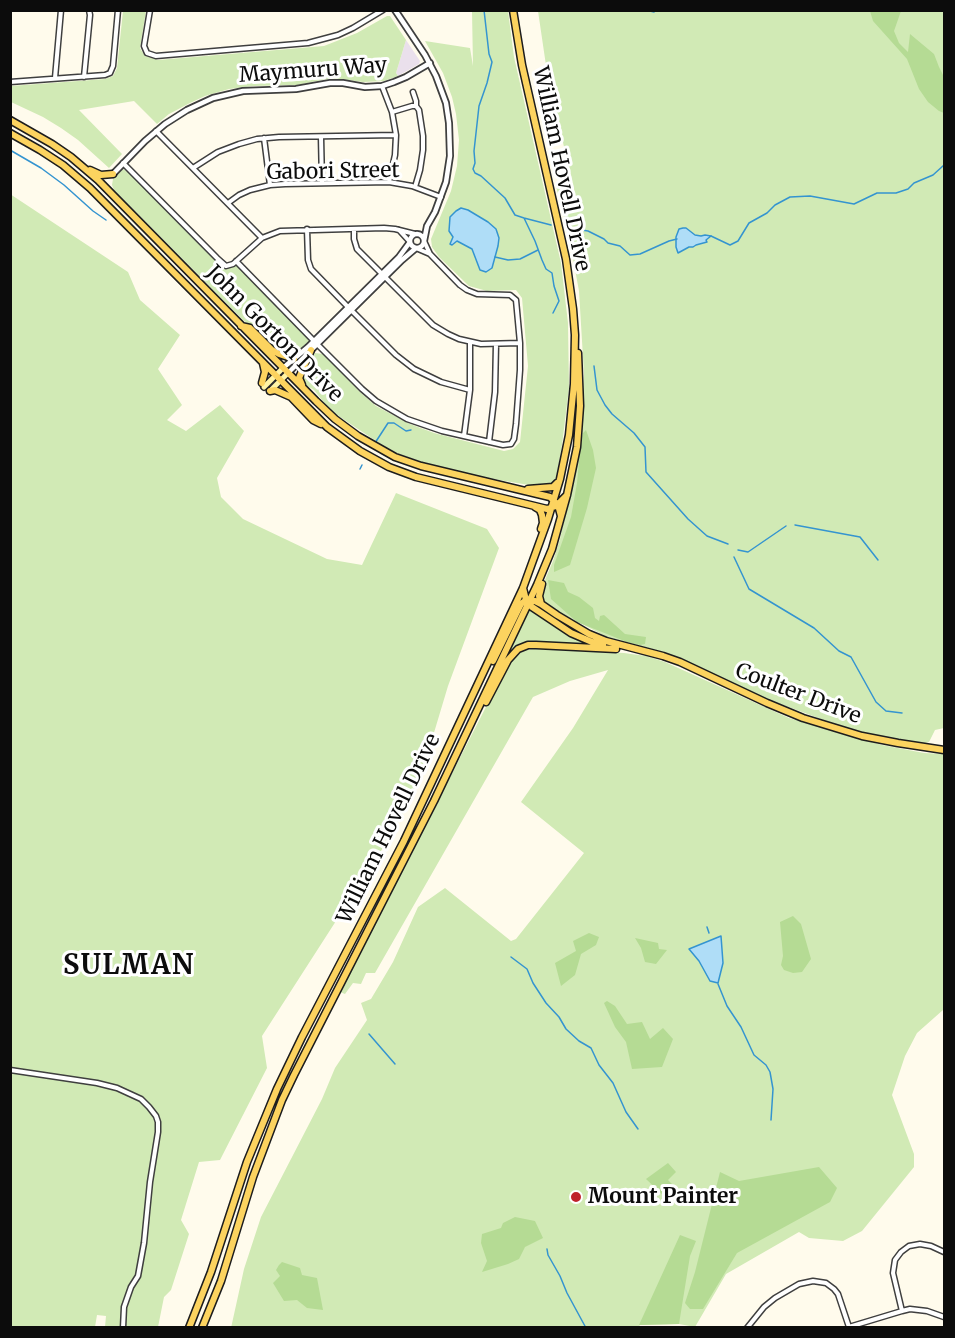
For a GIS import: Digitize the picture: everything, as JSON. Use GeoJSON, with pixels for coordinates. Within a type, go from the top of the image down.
{"type":"FeatureCollection","features":[{"type":"Feature","properties":{"kind":"main road","name":"William Hovell Drive"},"geometry":{"type":"LineString","coordinates":[[189,1327],[211,1272],[247,1162],[277,1089],[404,841],[523,588],[554,504],[566,453],[572,410],[574,318],[566,259],[522,65],[513,10]]}},
{"type":"Feature","properties":{"kind":"main road","name":"John Gorton Drive"},"geometry":{"type":"LineString","coordinates":[[10,120],[52,144],[87,170],[304,389],[340,423],[358,436],[394,457],[421,466],[550,497],[554,504],[547,509],[405,473],[360,451],[327,427],[90,188],[63,165],[10,133]]}},
{"type":"Feature","properties":{"kind":"main road"},"geometry":{"type":"LineString","coordinates":[[87,170],[101,175],[112,174],[108,183],[110,191]]}},
{"type":"Feature","properties":{"kind":"main road"},"geometry":{"type":"LineString","coordinates":[[241,326],[250,328],[272,350],[294,358]]}},
{"type":"Feature","properties":{"kind":"main road","name":"William Hovell Drive"},"geometry":{"type":"LineString","coordinates":[[202,1328],[221,1281],[256,1168],[282,1100],[434,801],[552,549],[577,447],[580,406],[578,346],[575,334]]}},
{"type":"Feature","properties":{"kind":"main road"},"geometry":{"type":"LineString","coordinates":[[304,389],[299,378],[311,350]]}},
{"type":"Feature","properties":{"kind":"main road"},"geometry":{"type":"LineString","coordinates":[[263,363],[266,388]]}},
{"type":"Feature","properties":{"kind":"main road"},"geometry":{"type":"LineString","coordinates":[[266,388],[286,370]]}},
{"type":"Feature","properties":{"kind":"main road"},"geometry":{"type":"LineString","coordinates":[[266,388],[291,397],[313,420],[327,427]]}},
{"type":"Feature","properties":{"kind":"main road"},"geometry":{"type":"LineString","coordinates":[[521,490],[553,487],[560,479]]}},
{"type":"Feature","properties":{"kind":"main road"},"geometry":{"type":"LineString","coordinates":[[561,517],[554,504],[567,495]]}},
{"type":"Feature","properties":{"kind":"main road"},"geometry":{"type":"LineString","coordinates":[[533,505],[540,510],[543,523],[536,553]]}},
{"type":"Feature","properties":{"kind":"main road"},"geometry":{"type":"LineString","coordinates":[[541,604],[540,589],[547,572],[552,549]]}},
{"type":"Feature","properties":{"kind":"main road"},"geometry":{"type":"LineString","coordinates":[[478,684],[486,677],[521,604],[528,601],[523,588]]}},
{"type":"Feature","properties":{"kind":"main road","name":"Coulter Drive"},"geometry":{"type":"LineString","coordinates":[[528,601],[541,604],[589,634],[680,662],[800,716],[862,736],[945,750]]}},
{"type":"Feature","properties":{"kind":"main road","name":"Coulter Drive"},"geometry":{"type":"LineString","coordinates":[[528,601],[571,633],[592,642],[616,649],[645,651]]}},
{"type":"Feature","properties":{"kind":"main road"},"geometry":{"type":"LineString","coordinates":[[434,801],[514,652],[528,645],[616,649]]}},
{"type":"Feature","properties":{"kind":"street"},"geometry":{"type":"LineString","coordinates":[[55,79],[61,10]]}},
{"type":"Feature","properties":{"kind":"street"},"geometry":{"type":"LineString","coordinates":[[84,77],[90,15],[88,10]]}},
{"type":"Feature","properties":{"kind":"street"},"geometry":{"type":"LineString","coordinates":[[10,82],[107,75],[113,69],[118,10]]}},
{"type":"Feature","properties":{"kind":"street"},"geometry":{"type":"LineString","coordinates":[[150,10],[144,46],[147,53],[154,56],[308,43],[338,35],[383,10]]}},
{"type":"Feature","properties":{"kind":"street"},"geometry":{"type":"LineString","coordinates":[[383,275],[416,248],[421,247],[441,197],[449,165],[450,130],[448,111],[441,88],[430,63],[395,10]]}},
{"type":"Feature","properties":{"kind":"street","name":"Maymuru Way"},"geometry":{"type":"LineString","coordinates":[[112,174],[156,131],[179,114],[213,98],[250,91],[296,89],[330,83],[365,87],[382,86],[402,79],[430,63]]}},
{"type":"Feature","properties":{"kind":"street"},"geometry":{"type":"LineString","coordinates":[[382,86],[392,112],[396,135],[395,155],[389,182]]}},
{"type":"Feature","properties":{"kind":"street"},"geometry":{"type":"LineString","coordinates":[[413,92],[420,114],[423,143],[422,164],[415,187]]}},
{"type":"Feature","properties":{"kind":"street"},"geometry":{"type":"LineString","coordinates":[[392,112],[416,106]]}},
{"type":"Feature","properties":{"kind":"street"},"geometry":{"type":"LineString","coordinates":[[156,131],[262,238]]}},
{"type":"Feature","properties":{"kind":"street"},"geometry":{"type":"LineString","coordinates":[[193,168],[224,149],[264,138],[396,135]]}},
{"type":"Feature","properties":{"kind":"street"},"geometry":{"type":"LineString","coordinates":[[321,137],[322,183]]}},
{"type":"Feature","properties":{"kind":"street"},"geometry":{"type":"LineString","coordinates":[[264,138],[270,185]]}},
{"type":"Feature","properties":{"kind":"street"},"geometry":{"type":"LineString","coordinates":[[123,163],[223,264],[231,265],[262,238],[279,231],[384,228],[421,236],[430,254],[467,290],[477,294],[506,294],[514,298],[520,343],[519,393],[514,439],[509,445],[489,442],[424,426],[391,411],[362,389],[236,261]]}},
{"type":"Feature","properties":{"kind":"street","name":"Gabori Street"},"geometry":{"type":"LineString","coordinates":[[228,203],[244,192],[270,185],[322,183],[389,182],[415,187],[441,197]]}},
{"type":"Feature","properties":{"kind":"street"},"geometry":{"type":"LineString","coordinates":[[286,370],[294,358],[316,342],[404,253],[410,238],[428,226]]}},
{"type":"Feature","properties":{"kind":"street"},"geometry":{"type":"LineString","coordinates":[[354,229],[357,249],[433,325],[448,334],[470,342],[520,343]]}},
{"type":"Feature","properties":{"kind":"street"},"geometry":{"type":"LineString","coordinates":[[307,230],[307,254],[311,269],[396,355],[407,365],[427,376],[470,390]]}},
{"type":"Feature","properties":{"kind":"street"},"geometry":{"type":"LineString","coordinates":[[398,230],[411,246],[430,254]]}},
{"type":"Feature","properties":{"kind":"street"},"geometry":{"type":"LineString","coordinates":[[286,370],[311,350],[316,342]]}},
{"type":"Feature","properties":{"kind":"street"},"geometry":{"type":"LineString","coordinates":[[464,436],[470,390],[470,342]]}},
{"type":"Feature","properties":{"kind":"street"},"geometry":{"type":"LineString","coordinates":[[489,442],[495,392],[496,344]]}},
{"type":"Feature","properties":{"kind":"street"},"geometry":{"type":"LineString","coordinates":[[10,1070],[117,1088],[141,1099],[156,1116],[158,1132],[144,1243],[138,1276],[131,1287],[124,1307],[123,1328]]}},
{"type":"Feature","properties":{"kind":"street"},"geometry":{"type":"LineString","coordinates":[[902,1311],[893,1273],[895,1260],[909,1246],[920,1244],[945,1252]]}},
{"type":"Feature","properties":{"kind":"street"},"geometry":{"type":"LineString","coordinates":[[747,1328],[764,1307],[775,1298],[799,1284],[813,1281],[826,1283],[838,1294],[848,1327],[902,1311],[918,1310],[945,1317]]}},
{"type":"Feature","properties":{"kind":"shaded area"},"geometry":{"type":"Polygon","coordinates":[[[406,40],[420,61],[419,64],[398,76],[396,73],[406,40]]]}},
{"type":"Feature","properties":{"kind":"green space"},"geometry":{"type":"Polygon","coordinates":[[[123,11],[146,11],[140,48],[145,56],[158,60],[324,46],[357,33],[387,16],[390,16],[406,40],[396,73],[398,76],[384,81],[363,82],[332,78],[297,85],[229,89],[190,103],[169,114],[157,124],[134,101],[79,110],[122,154],[109,168],[61,128],[11,102],[11,86],[105,79],[113,76],[117,68],[123,11]]]}},
{"type":"Feature","properties":{"kind":"green space"},"geometry":{"type":"Polygon","coordinates":[[[472,11],[508,11],[514,57],[561,263],[568,323],[569,388],[556,479],[554,484],[547,486],[481,477],[424,463],[391,451],[337,415],[303,380],[304,369],[315,353],[323,354],[376,406],[410,424],[434,433],[504,451],[513,449],[520,442],[528,366],[522,298],[516,290],[487,291],[469,286],[439,257],[432,247],[431,239],[451,191],[457,166],[459,140],[452,97],[443,73],[425,41],[470,48],[473,66],[472,11]]]}},
{"type":"Feature","properties":{"kind":"green space"},"geometry":{"type":"Polygon","coordinates":[[[538,11],[944,11],[944,728],[935,730],[929,742],[922,744],[854,731],[821,719],[767,699],[660,651],[607,637],[559,612],[542,600],[542,587],[560,539],[571,487],[581,423],[584,374],[579,291],[569,237],[555,182],[578,206],[548,79],[538,11]]]}},
{"type":"Feature","properties":{"kind":"green space"},"geometry":{"type":"Polygon","coordinates":[[[870,11],[901,11],[894,31],[899,43],[908,52],[910,34],[934,54],[944,75],[944,113],[928,102],[919,89],[907,59],[873,21],[870,11]]]}},
{"type":"Feature","properties":{"kind":"green space"},"geometry":{"type":"Polygon","coordinates":[[[123,169],[130,173],[222,266],[227,268],[238,266],[302,330],[309,341],[307,345],[295,354],[287,355],[274,349],[243,320],[114,190],[113,179],[118,171],[123,169]]]}},
{"type":"Feature","properties":{"kind":"green space"},"geometry":{"type":"Polygon","coordinates":[[[10,194],[128,272],[140,300],[180,335],[158,369],[182,405],[167,420],[186,431],[220,405],[244,431],[217,478],[221,497],[243,519],[327,559],[362,565],[396,493],[487,529],[499,548],[448,686],[424,766],[411,798],[390,837],[262,1036],[267,1068],[220,1160],[199,1162],[181,1220],[189,1234],[171,1290],[164,1297],[158,1327],[105,1327],[106,1316],[97,1315],[95,1327],[11,1327],[10,194]]]}},
{"type":"Feature","properties":{"kind":"green space"},"geometry":{"type":"Polygon","coordinates":[[[586,430],[596,468],[587,508],[570,565],[554,572],[554,565],[571,517],[581,440],[586,430]]]}},
{"type":"Feature","properties":{"kind":"green space"},"geometry":{"type":"Polygon","coordinates":[[[548,580],[564,583],[568,592],[593,608],[595,618],[599,621],[600,616],[604,615],[625,634],[646,637],[645,644],[627,642],[577,622],[551,599],[548,580]]]}},
{"type":"Feature","properties":{"kind":"green space"},"geometry":{"type":"Polygon","coordinates":[[[530,609],[589,645],[539,643],[515,649],[509,654],[530,609]]]}},
{"type":"Feature","properties":{"kind":"green space"},"geometry":{"type":"Polygon","coordinates":[[[524,650],[646,656],[665,662],[789,718],[882,745],[924,753],[944,754],[944,1007],[917,1033],[905,1056],[892,1095],[914,1154],[914,1167],[862,1231],[843,1241],[809,1238],[799,1232],[726,1274],[695,1327],[679,1324],[640,1325],[638,1328],[231,1328],[244,1269],[261,1217],[322,1099],[335,1068],[367,1020],[361,1003],[371,999],[393,962],[418,907],[445,888],[511,941],[516,939],[584,853],[521,802],[573,728],[608,670],[570,681],[533,697],[375,973],[366,973],[361,984],[353,983],[345,994],[340,992],[509,662],[516,654],[524,650]]]}},
{"type":"Feature","properties":{"kind":"green space"},"geometry":{"type":"Polygon","coordinates":[[[793,916],[801,924],[811,959],[802,972],[793,973],[784,970],[781,965],[783,956],[780,922],[793,916]]]}},
{"type":"Feature","properties":{"kind":"green space"},"geometry":{"type":"Polygon","coordinates":[[[589,933],[599,937],[596,945],[581,954],[575,975],[561,986],[555,963],[576,951],[573,941],[589,933]]]}},
{"type":"Feature","properties":{"kind":"green space"},"geometry":{"type":"Polygon","coordinates":[[[635,938],[658,943],[659,949],[667,950],[656,964],[645,962],[635,938]]]}},
{"type":"Feature","properties":{"kind":"green space"},"geometry":{"type":"Polygon","coordinates":[[[607,1001],[615,1006],[627,1024],[642,1022],[650,1039],[663,1028],[673,1039],[662,1067],[632,1069],[626,1042],[615,1027],[604,1003],[607,1001]]]}},
{"type":"Feature","properties":{"kind":"green space"},"geometry":{"type":"Polygon","coordinates":[[[668,1163],[676,1172],[668,1180],[673,1188],[667,1191],[675,1196],[665,1197],[646,1179],[668,1163]]]}},
{"type":"Feature","properties":{"kind":"green space"},"geometry":{"type":"Polygon","coordinates":[[[819,1167],[837,1188],[830,1202],[737,1253],[703,1309],[690,1309],[685,1303],[720,1172],[739,1181],[819,1167]]]}},
{"type":"Feature","properties":{"kind":"green space"},"geometry":{"type":"Polygon","coordinates":[[[515,1217],[535,1221],[543,1238],[525,1247],[519,1259],[482,1272],[487,1261],[481,1243],[482,1234],[501,1228],[503,1223],[515,1217]]]}},
{"type":"Feature","properties":{"kind":"green space"},"geometry":{"type":"Polygon","coordinates":[[[680,1235],[696,1241],[690,1256],[679,1324],[639,1325],[680,1235]]]}},
{"type":"Feature","properties":{"kind":"green space"},"geometry":{"type":"Polygon","coordinates":[[[282,1262],[300,1268],[302,1275],[317,1278],[323,1310],[307,1308],[297,1300],[284,1301],[273,1283],[280,1276],[276,1270],[282,1262]]]}},
{"type":"Feature","properties":{"kind":"water"},"geometry":{"type":"Polygon","coordinates":[[[461,208],[488,222],[496,229],[499,238],[498,246],[492,268],[486,272],[480,270],[472,249],[457,241],[450,244],[453,237],[449,231],[450,217],[461,208]]]}},
{"type":"Feature","properties":{"kind":"water"},"geometry":{"type":"Polygon","coordinates":[[[686,228],[695,235],[711,236],[706,240],[707,242],[678,253],[676,237],[679,229],[686,228]]]}},
{"type":"Feature","properties":{"kind":"water"},"geometry":{"type":"Polygon","coordinates":[[[721,936],[723,963],[718,983],[710,981],[689,949],[721,936]]]}},
{"type":"Feature","properties":{"kind":"waterway"},"geometry":{"type":"LineString","coordinates":[[484,10],[492,62],[479,106],[473,169],[505,198],[515,215],[524,218],[546,269],[552,273],[559,301],[553,313]]}},
{"type":"Feature","properties":{"kind":"waterway"},"geometry":{"type":"LineString","coordinates":[[646,10],[654,12]]}},
{"type":"Feature","properties":{"kind":"waterway"},"geometry":{"type":"LineString","coordinates":[[10,150],[41,168],[106,220]]}},
{"type":"Feature","properties":{"kind":"waterway"},"geometry":{"type":"LineString","coordinates":[[711,236],[730,245],[738,241],[749,223],[790,197],[810,196],[854,204],[877,193],[896,193],[908,189],[914,183],[933,175],[944,165]]}},
{"type":"Feature","properties":{"kind":"waterway"},"geometry":{"type":"LineString","coordinates":[[524,218],[551,225]]}},
{"type":"Feature","properties":{"kind":"waterway"},"geometry":{"type":"LineString","coordinates":[[569,228],[588,231],[608,243],[620,246],[630,255],[640,254],[677,239]]}},
{"type":"Feature","properties":{"kind":"waterway"},"geometry":{"type":"LineString","coordinates":[[495,257],[508,260],[520,259],[538,250]]}},
{"type":"Feature","properties":{"kind":"waterway"},"geometry":{"type":"LineString","coordinates":[[594,366],[597,390],[605,405],[645,447],[646,472],[688,519],[707,536],[728,544]]}},
{"type":"Feature","properties":{"kind":"waterway"},"geometry":{"type":"LineString","coordinates":[[375,443],[388,423],[394,423],[406,431],[411,430]]}},
{"type":"Feature","properties":{"kind":"waterway"},"geometry":{"type":"LineString","coordinates":[[360,469],[362,465]]}},
{"type":"Feature","properties":{"kind":"waterway"},"geometry":{"type":"LineString","coordinates":[[795,525],[860,537],[878,560]]}},
{"type":"Feature","properties":{"kind":"waterway"},"geometry":{"type":"LineString","coordinates":[[738,550],[748,552],[786,526]]}},
{"type":"Feature","properties":{"kind":"waterway"},"geometry":{"type":"LineString","coordinates":[[734,557],[749,589],[814,628],[839,651],[851,657],[876,702],[886,711],[902,713]]}},
{"type":"Feature","properties":{"kind":"waterway"},"geometry":{"type":"LineString","coordinates":[[707,927],[709,933]]}},
{"type":"Feature","properties":{"kind":"waterway"},"geometry":{"type":"LineString","coordinates":[[511,957],[527,969],[533,983],[566,1029],[591,1048],[599,1065],[613,1083],[626,1112],[638,1129]]}},
{"type":"Feature","properties":{"kind":"waterway"},"geometry":{"type":"LineString","coordinates":[[718,984],[727,1006],[741,1027],[754,1055],[766,1065],[770,1072],[773,1089],[771,1120]]}},
{"type":"Feature","properties":{"kind":"waterway"},"geometry":{"type":"LineString","coordinates":[[369,1034],[395,1064]]}},
{"type":"Feature","properties":{"kind":"waterway"},"geometry":{"type":"LineString","coordinates":[[547,1249],[586,1328]]}},
{"type":"Feature","properties":{"kind":"place","name":"Mount Painter"},"geometry":{"type":"Point","coordinates":[576,1197]}},
{"type":"Feature","properties":{"kind":"district","name":"SULMAN"},"geometry":{"type":"Point","coordinates":[129,966]}}]}
